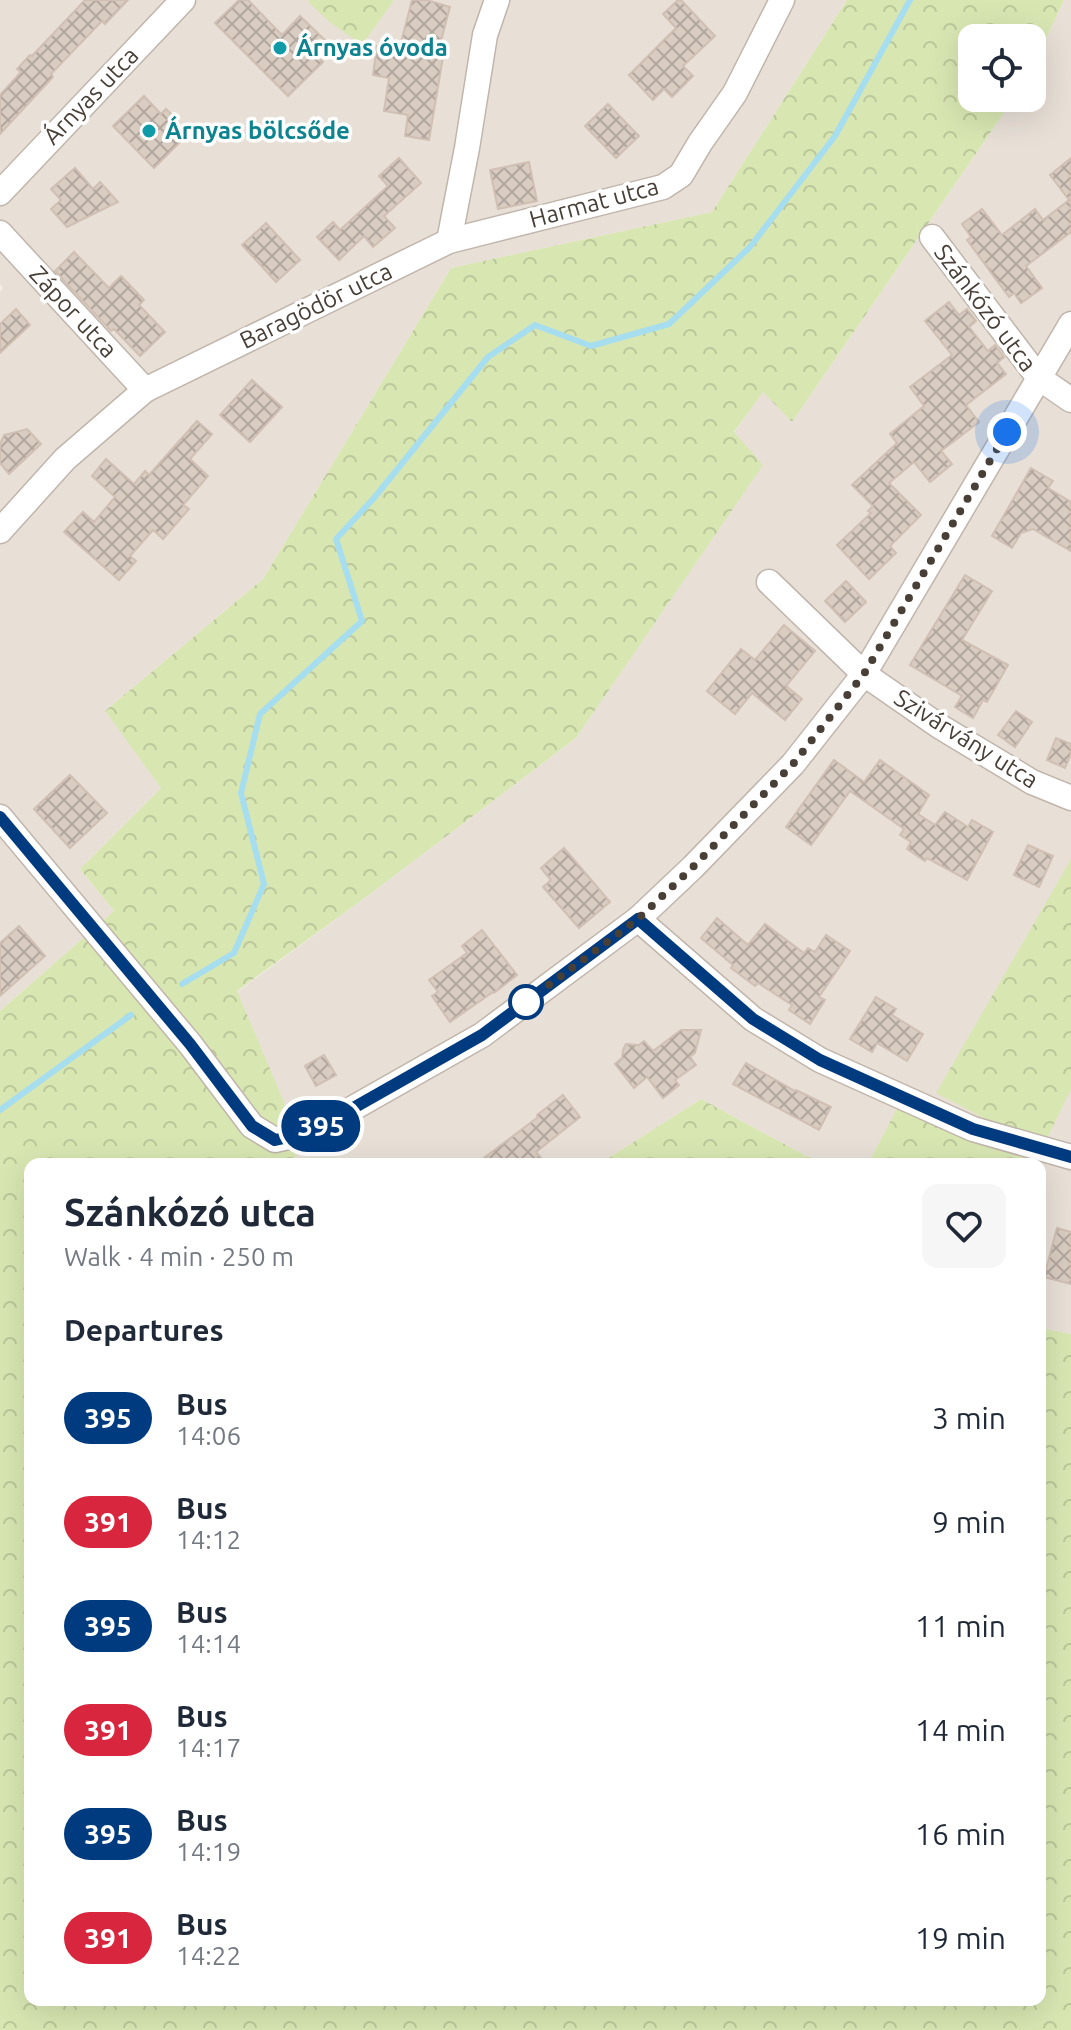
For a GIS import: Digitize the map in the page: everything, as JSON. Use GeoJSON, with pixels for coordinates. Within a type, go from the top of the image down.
{"type":"FeatureCollection","features":[{"type":"Feature","properties":{"kind":"street","name":"Árnyas utca"},"geometry":{"type":"LineString","coordinates":[[0,193],[183,0]]}},
{"type":"Feature","properties":{"kind":"street"},"geometry":{"type":"LineString","coordinates":[[449,241],[485,35],[497,0]]}},
{"type":"Feature","properties":{"kind":"street","name":"Harmat utca"},"geometry":{"type":"LineString","coordinates":[[449,241],[663,187],[681,175],[735,93],[782,0]]}},
{"type":"Feature","properties":{"kind":"street","name":"Zápor utca"},"geometry":{"type":"LineString","coordinates":[[0,233],[145,390]]}},
{"type":"Feature","properties":{"kind":"street","name":"Szánkózó utca"},"geometry":{"type":"LineString","coordinates":[[932,237],[1039,378]]}},
{"type":"Feature","properties":{"kind":"street","name":"Baragödör utca"},"geometry":{"type":"LineString","coordinates":[[0,531],[65,459],[145,390],[449,241]]}},
{"type":"Feature","properties":{"kind":"street","name":"Szánkózó utca"},"geometry":{"type":"LineString","coordinates":[[0,817],[190,1044],[252,1126],[275,1140],[311,1132],[482,1035],[638,919],[793,764],[864,674],[1071,324]]}},
{"type":"Feature","properties":{"kind":"street"},"geometry":{"type":"LineString","coordinates":[[1039,378],[1071,400]]}},
{"type":"Feature","properties":{"kind":"street"},"geometry":{"type":"LineString","coordinates":[[769,582],[864,674]]}},
{"type":"Feature","properties":{"kind":"street","name":"Szivárvány utca"},"geometry":{"type":"LineString","coordinates":[[864,674],[939,726],[1032,782],[1071,798]]}},
{"type":"Feature","properties":{"kind":"street"},"geometry":{"type":"LineString","coordinates":[[638,919],[753,1019],[820,1060],[973,1129],[1071,1157]]}},
{"type":"Feature","properties":{"kind":"shaded area"},"geometry":{"type":"Polygon","coordinates":[[[0,0],[847,0],[712,212],[451,268],[263,579],[105,711],[162,787],[80,869],[114,911],[0,1011],[0,292],[3,288],[0,284],[0,0]]]}},
{"type":"Feature","properties":{"kind":"shaded area"},"geometry":{"type":"Polygon","coordinates":[[[1064,0],[1071,0],[1071,1334],[1046,1329],[1046,1158],[1039,1158],[1042,1149],[903,1098],[871,1158],[810,1158],[701,1099],[608,1158],[295,1158],[237,992],[576,738],[762,465],[734,433],[763,391],[792,422],[1004,112],[1046,112],[1046,39],[1064,0]]]}},
{"type":"Feature","properties":{"kind":"green space"},"geometry":{"type":"Polygon","coordinates":[[[394,0],[362,45],[331,23],[308,2],[394,0]]]}},
{"type":"Feature","properties":{"kind":"green space"},"geometry":{"type":"Polygon","coordinates":[[[847,0],[1064,0],[1046,39],[1046,24],[958,24],[958,112],[1004,112],[792,422],[763,392],[734,432],[763,465],[576,738],[237,991],[284,1102],[296,1158],[24,1158],[24,2006],[1046,2006],[1046,1329],[1071,1334],[1071,2030],[0,2030],[0,1011],[114,911],[80,869],[161,788],[105,711],[263,579],[451,268],[712,212],[847,0]]]}},
{"type":"Feature","properties":{"kind":"green space"},"geometry":{"type":"Polygon","coordinates":[[[1071,859],[1071,1089],[1039,1158],[871,1158],[903,1097],[1037,1146],[936,1093],[1071,859]]]}},
{"type":"Feature","properties":{"kind":"green space"},"geometry":{"type":"Polygon","coordinates":[[[701,1099],[810,1158],[608,1158],[701,1099]]]}},
{"type":"Feature","properties":{"kind":"building"},"geometry":{"type":"Polygon","coordinates":[[[85,0],[128,0],[105,24],[102,21],[51,74],[53,77],[0,134],[0,95],[21,72],[17,69],[85,0]]]}},
{"type":"Feature","properties":{"kind":"building","name":"Árnyas óvoda"},"geometry":{"type":"Polygon","coordinates":[[[239,0],[248,0],[282,35],[300,16],[327,42],[315,54],[323,62],[288,96],[215,23],[239,0]]]}},
{"type":"Feature","properties":{"kind":"building"},"geometry":{"type":"Polygon","coordinates":[[[412,0],[427,0],[450,7],[437,56],[443,57],[429,140],[405,136],[408,115],[384,111],[389,78],[373,75],[377,46],[399,50],[412,0]]]}},
{"type":"Feature","properties":{"kind":"building"},"geometry":{"type":"Polygon","coordinates":[[[678,0],[715,36],[683,66],[693,76],[672,97],[664,89],[653,100],[629,75],[676,28],[663,14],[678,0]]]}},
{"type":"Feature","properties":{"kind":"building","name":"Árnyas bölcsőde"},"geometry":{"type":"Polygon","coordinates":[[[144,96],[161,114],[166,109],[178,121],[173,126],[185,137],[154,168],[113,126],[144,96]]]}},
{"type":"Feature","properties":{"kind":"building"},"geometry":{"type":"Polygon","coordinates":[[[608,104],[639,136],[616,158],[585,126],[608,104]]]}},
{"type":"Feature","properties":{"kind":"building"},"geometry":{"type":"Polygon","coordinates":[[[399,158],[421,183],[384,216],[395,228],[373,247],[364,236],[339,260],[317,237],[333,222],[340,230],[388,186],[379,176],[399,158]]]}},
{"type":"Feature","properties":{"kind":"building"},"geometry":{"type":"Polygon","coordinates":[[[1071,158],[1071,232],[1026,266],[1042,288],[1021,303],[1014,293],[1009,297],[967,240],[971,237],[962,224],[982,209],[1002,235],[1035,209],[1043,220],[1069,200],[1050,175],[1071,158]]]}},
{"type":"Feature","properties":{"kind":"building"},"geometry":{"type":"Polygon","coordinates":[[[529,162],[537,201],[498,209],[490,170],[529,162]]]}},
{"type":"Feature","properties":{"kind":"building"},"geometry":{"type":"Polygon","coordinates":[[[75,168],[93,189],[100,182],[118,202],[67,227],[51,209],[61,200],[51,189],[75,168]]]}},
{"type":"Feature","properties":{"kind":"building"},"geometry":{"type":"Polygon","coordinates":[[[266,223],[300,260],[276,282],[242,245],[266,223]]]}},
{"type":"Feature","properties":{"kind":"building"},"geometry":{"type":"Polygon","coordinates":[[[74,252],[109,288],[121,276],[144,300],[139,305],[165,332],[140,356],[114,329],[111,331],[55,271],[74,252]]]}},
{"type":"Feature","properties":{"kind":"building"},"geometry":{"type":"Polygon","coordinates":[[[949,302],[959,315],[967,309],[976,321],[969,327],[988,351],[995,345],[1004,357],[997,363],[1006,374],[966,405],[979,422],[941,451],[952,464],[930,482],[914,462],[889,483],[921,515],[890,546],[896,553],[869,579],[837,545],[871,513],[868,511],[873,506],[852,485],[897,443],[890,434],[924,406],[910,387],[952,355],[925,321],[949,302]]]}},
{"type":"Feature","properties":{"kind":"building"},"geometry":{"type":"Polygon","coordinates":[[[16,309],[30,325],[0,353],[0,324],[16,309]]]}},
{"type":"Feature","properties":{"kind":"building"},"geometry":{"type":"Polygon","coordinates":[[[252,380],[282,407],[250,442],[220,415],[252,380]]]}},
{"type":"Feature","properties":{"kind":"building"},"geometry":{"type":"Polygon","coordinates":[[[197,421],[212,434],[190,459],[208,476],[183,505],[189,509],[163,539],[153,530],[130,556],[136,561],[119,580],[64,532],[83,512],[94,522],[115,497],[92,476],[106,459],[134,484],[145,471],[149,475],[197,421]]]}},
{"type":"Feature","properties":{"kind":"building"},"geometry":{"type":"Polygon","coordinates":[[[27,429],[41,444],[9,474],[0,463],[0,444],[4,435],[27,429]]]}},
{"type":"Feature","properties":{"kind":"building"},"geometry":{"type":"Polygon","coordinates":[[[1031,468],[1053,481],[1048,488],[1071,502],[1071,551],[1033,529],[1021,533],[1012,548],[992,536],[1031,468]]]}},
{"type":"Feature","properties":{"kind":"building"},"geometry":{"type":"Polygon","coordinates":[[[965,575],[992,591],[962,640],[1008,665],[987,702],[983,700],[973,718],[955,707],[962,696],[910,665],[965,575]]]}},
{"type":"Feature","properties":{"kind":"building"},"geometry":{"type":"Polygon","coordinates":[[[846,581],[866,602],[845,622],[825,601],[846,581]]]}},
{"type":"Feature","properties":{"kind":"building"},"geometry":{"type":"Polygon","coordinates":[[[784,625],[815,651],[786,686],[802,699],[785,720],[752,693],[735,714],[707,691],[741,649],[755,660],[784,625]]]}},
{"type":"Feature","properties":{"kind":"building"},"geometry":{"type":"Polygon","coordinates":[[[1016,711],[1032,722],[1015,747],[998,735],[1016,711]]]}},
{"type":"Feature","properties":{"kind":"building"},"geometry":{"type":"Polygon","coordinates":[[[1056,738],[1071,744],[1071,754],[1065,768],[1047,760],[1056,738]]]}},
{"type":"Feature","properties":{"kind":"building"},"geometry":{"type":"Polygon","coordinates":[[[834,760],[864,782],[880,760],[929,795],[918,814],[935,825],[945,812],[968,827],[972,820],[993,832],[967,880],[907,849],[911,842],[900,835],[904,829],[850,791],[811,845],[786,827],[834,760]]]}},
{"type":"Feature","properties":{"kind":"building"},"geometry":{"type":"Polygon","coordinates":[[[70,775],[107,813],[70,848],[34,809],[70,775]]]}},
{"type":"Feature","properties":{"kind":"building"},"geometry":{"type":"Polygon","coordinates":[[[1028,845],[1053,856],[1039,887],[1014,875],[1028,845]]]}},
{"type":"Feature","properties":{"kind":"building"},"geometry":{"type":"Polygon","coordinates":[[[564,848],[610,902],[579,928],[543,887],[551,880],[541,868],[564,848]]]}},
{"type":"Feature","properties":{"kind":"building"},"geometry":{"type":"Polygon","coordinates":[[[717,918],[748,945],[765,924],[804,953],[808,948],[815,952],[826,935],[850,951],[819,997],[825,1000],[810,1024],[789,1010],[792,1005],[758,983],[755,986],[731,968],[733,965],[701,938],[717,918]]]}},
{"type":"Feature","properties":{"kind":"building"},"geometry":{"type":"Polygon","coordinates":[[[19,926],[45,956],[0,996],[0,943],[19,926]]]}},
{"type":"Feature","properties":{"kind":"building"},"geometry":{"type":"Polygon","coordinates":[[[482,930],[517,975],[450,1022],[432,996],[438,992],[429,980],[467,953],[462,946],[482,930]]]}},
{"type":"Feature","properties":{"kind":"building"},"geometry":{"type":"Polygon","coordinates":[[[876,997],[896,1009],[892,1015],[923,1034],[907,1061],[877,1043],[872,1052],[850,1039],[876,997]]]}},
{"type":"Feature","properties":{"kind":"building"},"geometry":{"type":"Polygon","coordinates":[[[681,1030],[701,1030],[695,1053],[690,1057],[696,1065],[675,1080],[679,1085],[663,1098],[647,1077],[634,1088],[615,1064],[622,1058],[626,1044],[639,1045],[644,1041],[653,1051],[681,1030]]]}},
{"type":"Feature","properties":{"kind":"building"},"geometry":{"type":"Polygon","coordinates":[[[324,1055],[336,1075],[316,1086],[305,1066],[324,1055]]]}},
{"type":"Feature","properties":{"kind":"building"},"geometry":{"type":"Polygon","coordinates":[[[746,1063],[831,1107],[819,1130],[733,1084],[746,1063]]]}},
{"type":"Feature","properties":{"kind":"building"},"geometry":{"type":"Polygon","coordinates":[[[563,1095],[580,1117],[536,1152],[541,1158],[484,1158],[538,1117],[563,1095]]]}},
{"type":"Feature","properties":{"kind":"building"},"geometry":{"type":"Polygon","coordinates":[[[1057,1228],[1071,1232],[1071,1284],[1046,1278],[1057,1228]]]}},
{"type":"Feature","properties":{"kind":"waterway"},"geometry":{"type":"LineString","coordinates":[[182,984],[234,953],[264,884],[241,793],[260,714],[362,621],[336,539],[374,498],[488,357],[535,325],[591,346],[669,324],[750,247],[835,136],[910,0]]}},
{"type":"Feature","properties":{"kind":"waterway"},"geometry":{"type":"LineString","coordinates":[[0,1110],[131,1015]]}},
{"type":"Feature","properties":{"kind":"bus line","name":"395"},"geometry":{"type":"LineString","coordinates":[[0,817],[190,1044],[252,1126],[275,1140],[311,1132],[482,1035],[638,919],[753,1019],[820,1060],[973,1129],[1071,1157]]}},
{"type":"Feature","properties":{"kind":"place","name":"Árnyas óvoda"},"geometry":{"type":"Point","coordinates":[280,48]}},
{"type":"Feature","properties":{"kind":"place","name":"Árnyas bölcsőde"},"geometry":{"type":"Point","coordinates":[149,131]}},
{"type":"Feature","properties":{"kind":"route"},"geometry":{"type":"LineString","coordinates":[[526,1002],[638,919],[793,764],[864,674],[1007,432]]}}]}
